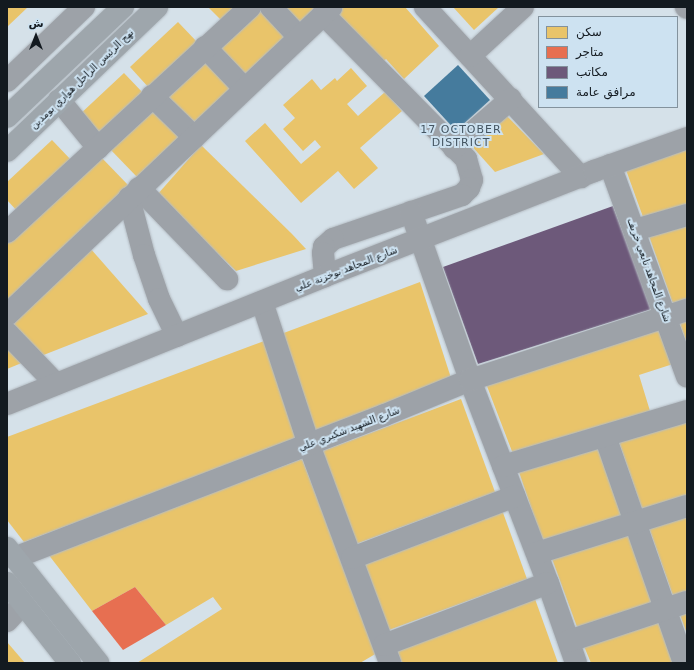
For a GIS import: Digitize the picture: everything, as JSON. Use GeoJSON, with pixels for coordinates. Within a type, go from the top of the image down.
{"type":"FeatureCollection","features":[{"type":"Feature","properties":{"kind":"main road"},"geometry":{"type":"LineString","coordinates":[[10,107],[122,7]]}},
{"type":"Feature","properties":{"kind":"main road","name":"نهج الرئيس الراحل هواري بومدين"},"geometry":{"type":"LineString","coordinates":[[7,151],[157,7]]}},
{"type":"Feature","properties":{"kind":"main road"},"geometry":{"type":"LineString","coordinates":[[11,553],[98,663]]}},
{"type":"Feature","properties":{"kind":"main road"},"geometry":{"type":"LineString","coordinates":[[7,583],[70,663]]}},
{"type":"Feature","properties":{"kind":"street"},"geometry":{"type":"LineString","coordinates":[[7,81],[84,7]]}},
{"type":"Feature","properties":{"kind":"street"},"geometry":{"type":"LineString","coordinates":[[122,7],[138,24]]}},
{"type":"Feature","properties":{"kind":"street"},"geometry":{"type":"LineString","coordinates":[[7,232],[152,96],[250,7]]}},
{"type":"Feature","properties":{"kind":"street"},"geometry":{"type":"LineString","coordinates":[[271,7],[299,37]]}},
{"type":"Feature","properties":{"kind":"street"},"geometry":{"type":"LineString","coordinates":[[425,7],[580,176]]}},
{"type":"Feature","properties":{"kind":"street"},"geometry":{"type":"LineString","coordinates":[[470,56],[523,7]]}},
{"type":"Feature","properties":{"kind":"street"},"geometry":{"type":"LineString","coordinates":[[7,315],[244,88],[327,11],[454,148],[466,159],[472,174],[472,180],[469,188],[462,195],[333,239],[324,247],[323,253],[325,276]]}},
{"type":"Feature","properties":{"kind":"street"},"geometry":{"type":"LineString","coordinates":[[205,47],[244,88]]}},
{"type":"Feature","properties":{"kind":"street"},"geometry":{"type":"LineString","coordinates":[[152,96],[194,137]]}},
{"type":"Feature","properties":{"kind":"street"},"geometry":{"type":"LineString","coordinates":[[454,148],[511,99]]}},
{"type":"Feature","properties":{"kind":"street"},"geometry":{"type":"LineString","coordinates":[[59,100],[98,148]]}},
{"type":"Feature","properties":{"kind":"street","name":"شارع المجاهد بوخزنة علي"},"geometry":{"type":"LineString","coordinates":[[7,404],[325,276],[421,240],[580,176],[687,138]]}},
{"type":"Feature","properties":{"kind":"street","name":"شارع المجاهد تابعي خريف"},"geometry":{"type":"LineString","coordinates":[[610,165],[635,230],[687,376]]}},
{"type":"Feature","properties":{"kind":"street"},"geometry":{"type":"LineString","coordinates":[[134,193],[227,278]]}},
{"type":"Feature","properties":{"kind":"street"},"geometry":{"type":"LineString","coordinates":[[134,193],[144,255],[159,299],[177,336]]}},
{"type":"Feature","properties":{"kind":"street"},"geometry":{"type":"LineString","coordinates":[[411,212],[470,380],[537,553],[576,663]]}},
{"type":"Feature","properties":{"kind":"street"},"geometry":{"type":"LineString","coordinates":[[635,230],[687,215]]}},
{"type":"Feature","properties":{"kind":"street"},"geometry":{"type":"LineString","coordinates":[[262,302],[309,445],[352,558],[385,657],[548,583]]}},
{"type":"Feature","properties":{"kind":"street","name":"شارع الشهيد شكيري علي"},"geometry":{"type":"LineString","coordinates":[[11,553],[309,445],[470,380],[687,310]]}},
{"type":"Feature","properties":{"kind":"street"},"geometry":{"type":"LineString","coordinates":[[7,332],[56,384]]}},
{"type":"Feature","properties":{"kind":"street"},"geometry":{"type":"LineString","coordinates":[[503,466],[687,411]]}},
{"type":"Feature","properties":{"kind":"street"},"geometry":{"type":"LineString","coordinates":[[605,436],[684,663]]}},
{"type":"Feature","properties":{"kind":"street"},"geometry":{"type":"LineString","coordinates":[[352,558],[515,496]]}},
{"type":"Feature","properties":{"kind":"street"},"geometry":{"type":"LineString","coordinates":[[537,553],[687,506]]}},
{"type":"Feature","properties":{"kind":"street"},"geometry":{"type":"LineString","coordinates":[[569,641],[687,602]]}},
{"type":"Feature","properties":{"kind":"street"},"geometry":{"type":"LineString","coordinates":[[7,621],[23,604]]}},
{"type":"Feature","properties":{"kind":"building: سكن"},"geometry":{"type":"Polygon","coordinates":[[[7,7],[28,7],[7,27],[7,7]]]}},
{"type":"Feature","properties":{"kind":"building: سكن"},"geometry":{"type":"Polygon","coordinates":[[[208,7],[237,7],[222,21],[208,7]]]}},
{"type":"Feature","properties":{"kind":"building: سكن"},"geometry":{"type":"Polygon","coordinates":[[[258,7],[290,36],[245,78],[216,47],[258,7]]]}},
{"type":"Feature","properties":{"kind":"building: سكن"},"geometry":{"type":"Polygon","coordinates":[[[280,7],[320,7],[299,27],[280,7]]]}},
{"type":"Feature","properties":{"kind":"building: سكن"},"geometry":{"type":"Polygon","coordinates":[[[342,7],[405,7],[439,46],[404,79],[386,59],[383,62],[335,14],[342,7]]]}},
{"type":"Feature","properties":{"kind":"building: سكن"},"geometry":{"type":"Polygon","coordinates":[[[453,7],[499,7],[474,30],[453,7]]]}},
{"type":"Feature","properties":{"kind":"building: سكن"},"geometry":{"type":"Polygon","coordinates":[[[178,22],[198,43],[150,89],[130,67],[178,22]]]}},
{"type":"Feature","properties":{"kind":"building: سكن"},"geometry":{"type":"Polygon","coordinates":[[[206,56],[235,87],[191,128],[162,97],[206,56]]]}},
{"type":"Feature","properties":{"kind":"building: سكن"},"geometry":{"type":"Polygon","coordinates":[[[351,68],[367,86],[347,104],[358,116],[385,92],[402,111],[360,148],[378,168],[354,189],[338,171],[301,203],[245,141],[265,123],[301,164],[321,147],[315,140],[303,151],[283,129],[295,118],[283,105],[312,79],[321,90],[335,78],[337,81],[351,68]]]}},
{"type":"Feature","properties":{"kind":"building: سكن"},"geometry":{"type":"Polygon","coordinates":[[[124,73],[144,94],[98,137],[78,116],[124,73]]]}},
{"type":"Feature","properties":{"kind":"building: سكن"},"geometry":{"type":"Polygon","coordinates":[[[155,104],[184,135],[138,178],[109,148],[155,104]]]}},
{"type":"Feature","properties":{"kind":"building: سكن"},"geometry":{"type":"Polygon","coordinates":[[[505,114],[544,154],[495,172],[469,143],[505,114]]]}},
{"type":"Feature","properties":{"kind":"building: سكن"},"geometry":{"type":"Polygon","coordinates":[[[52,140],[72,161],[18,212],[7,200],[7,182],[52,140]]]}},
{"type":"Feature","properties":{"kind":"building: سكن"},"geometry":{"type":"Polygon","coordinates":[[[201,145],[306,249],[236,271],[157,195],[201,145]]]}},
{"type":"Feature","properties":{"kind":"building: سكن"},"geometry":{"type":"Polygon","coordinates":[[[687,149],[687,205],[643,217],[626,170],[687,149]]]}},
{"type":"Feature","properties":{"kind":"building: سكن"},"geometry":{"type":"Polygon","coordinates":[[[100,156],[129,186],[7,301],[7,243],[100,156]]]}},
{"type":"Feature","properties":{"kind":"building: سكن"},"geometry":{"type":"Polygon","coordinates":[[[687,223],[687,300],[673,304],[648,233],[687,223]]]}},
{"type":"Feature","properties":{"kind":"building: سكن"},"geometry":{"type":"Polygon","coordinates":[[[90,248],[148,314],[41,356],[10,323],[90,248]]]}},
{"type":"Feature","properties":{"kind":"building: سكن"},"geometry":{"type":"Polygon","coordinates":[[[420,282],[452,381],[313,433],[281,334],[420,282]]]}},
{"type":"Feature","properties":{"kind":"building: سكن"},"geometry":{"type":"Polygon","coordinates":[[[687,318],[687,344],[679,321],[687,318]]]}},
{"type":"Feature","properties":{"kind":"building: سكن"},"geometry":{"type":"Polygon","coordinates":[[[660,327],[673,364],[639,375],[650,411],[513,454],[485,381],[660,327]]]}},
{"type":"Feature","properties":{"kind":"building: سكن"},"geometry":{"type":"Polygon","coordinates":[[[267,340],[299,438],[24,542],[7,520],[7,437],[267,340]]]}},
{"type":"Feature","properties":{"kind":"building: سكن"},"geometry":{"type":"Polygon","coordinates":[[[7,345],[24,362],[7,369],[7,345]]]}},
{"type":"Feature","properties":{"kind":"building: سكن"},"geometry":{"type":"Polygon","coordinates":[[[461,399],[495,492],[356,544],[320,452],[461,399]]]}},
{"type":"Feature","properties":{"kind":"building: سكن"},"geometry":{"type":"Polygon","coordinates":[[[687,421],[687,497],[643,512],[619,442],[687,421]]]}},
{"type":"Feature","properties":{"kind":"building: سكن"},"geometry":{"type":"Polygon","coordinates":[[[600,448],[624,518],[543,543],[519,472],[600,448]]]}},
{"type":"Feature","properties":{"kind":"building: سكن"},"geometry":{"type":"Polygon","coordinates":[[[302,459],[377,653],[360,663],[137,663],[222,609],[213,597],[166,625],[135,587],[92,611],[48,554],[302,459]]]}},
{"type":"Feature","properties":{"kind":"building: سكن"},"geometry":{"type":"Polygon","coordinates":[[[502,510],[527,579],[389,630],[363,563],[502,510]]]}},
{"type":"Feature","properties":{"kind":"building: سكن"},"geometry":{"type":"Polygon","coordinates":[[[687,513],[687,592],[673,596],[648,525],[687,513]]]}},
{"type":"Feature","properties":{"kind":"building: سكن"},"geometry":{"type":"Polygon","coordinates":[[[629,531],[655,602],[577,627],[551,556],[629,531]]]}},
{"type":"Feature","properties":{"kind":"building: سكن"},"geometry":{"type":"Polygon","coordinates":[[[535,599],[558,663],[402,663],[397,650],[535,599]]]}},
{"type":"Feature","properties":{"kind":"building: سكن"},"geometry":{"type":"Polygon","coordinates":[[[687,609],[687,634],[679,612],[687,609]]]}},
{"type":"Feature","properties":{"kind":"building: سكن"},"geometry":{"type":"Polygon","coordinates":[[[660,618],[676,663],[591,663],[583,644],[660,618]]]}},
{"type":"Feature","properties":{"kind":"building: سكن"},"geometry":{"type":"Polygon","coordinates":[[[7,642],[25,663],[7,663],[7,642]]]}},
{"type":"Feature","properties":{"kind":"building: متاجر"},"geometry":{"type":"Polygon","coordinates":[[[135,587],[166,625],[123,650],[92,611],[135,587]]]}},
{"type":"Feature","properties":{"kind":"building: مكاتب"},"geometry":{"type":"Polygon","coordinates":[[[613,206],[652,309],[478,364],[443,267],[613,206]]]}},
{"type":"Feature","properties":{"kind":"building: مرافق عامة"},"geometry":{"type":"Polygon","coordinates":[[[458,65],[490,100],[456,131],[424,96],[458,65]]]}},
{"type":"Feature","properties":{"kind":"district","name":"17 OCTOBER DISTRICT"},"geometry":{"type":"Point","coordinates":[461,137]}}]}
